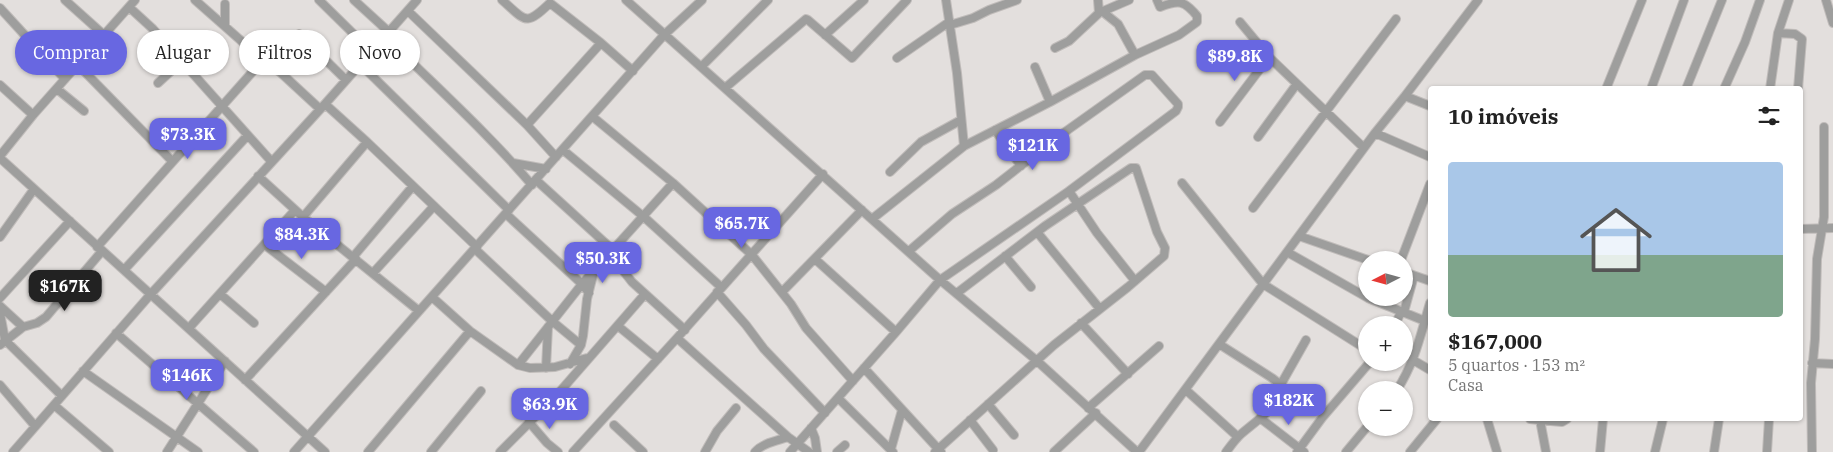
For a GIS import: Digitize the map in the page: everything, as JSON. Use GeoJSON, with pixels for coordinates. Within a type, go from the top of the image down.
{"type":"FeatureCollection","features":[{"type":"Feature","properties":{"kind":"street"},"geometry":{"type":"LineString","coordinates":[[65,0],[98,30]]}},
{"type":"Feature","properties":{"kind":"street"},"geometry":{"type":"LineString","coordinates":[[108,30],[135,0]]}},
{"type":"Feature","properties":{"kind":"street"},"geometry":{"type":"LineString","coordinates":[[195,0],[239,39]]}},
{"type":"Feature","properties":{"kind":"street"},"geometry":{"type":"LineString","coordinates":[[319,0],[350,30]]}},
{"type":"Feature","properties":{"kind":"street"},"geometry":{"type":"LineString","coordinates":[[354,0],[383,30]]}},
{"type":"Feature","properties":{"kind":"street"},"geometry":{"type":"LineString","coordinates":[[390,30],[417,0]]}},
{"type":"Feature","properties":{"kind":"street"},"geometry":{"type":"LineString","coordinates":[[503,0],[521,17],[527,19],[534,18],[551,1],[633,71]]}},
{"type":"Feature","properties":{"kind":"street"},"geometry":{"type":"LineString","coordinates":[[294,452],[664,35],[702,0]]}},
{"type":"Feature","properties":{"kind":"street"},"geometry":{"type":"LineString","coordinates":[[700,67],[768,0]]}},
{"type":"Feature","properties":{"kind":"street"},"geometry":{"type":"LineString","coordinates":[[825,35],[864,0]]}},
{"type":"Feature","properties":{"kind":"street"},"geometry":{"type":"LineString","coordinates":[[725,88],[805,19],[852,58],[907,0]]}},
{"type":"Feature","properties":{"kind":"street"},"geometry":{"type":"LineString","coordinates":[[946,0],[957,73],[964,146]]}},
{"type":"Feature","properties":{"kind":"street"},"geometry":{"type":"LineString","coordinates":[[898,58],[950,23],[973,18],[997,4],[1017,0]]}},
{"type":"Feature","properties":{"kind":"street"},"geometry":{"type":"LineString","coordinates":[[1098,0],[1101,12],[1118,24],[1135,55]]}},
{"type":"Feature","properties":{"kind":"street"},"geometry":{"type":"LineString","coordinates":[[1055,48],[1070,41],[1101,12],[1129,0]]}},
{"type":"Feature","properties":{"kind":"street"},"geometry":{"type":"LineString","coordinates":[[872,219],[964,146],[1050,102],[1135,55],[1179,35],[1197,22],[1198,16],[1184,2],[1175,1],[1160,7],[1157,0]]}},
{"type":"Feature","properties":{"kind":"street"},"geometry":{"type":"LineString","coordinates":[[629,1],[664,35],[823,174],[940,280],[957,292],[1036,360],[1138,452],[1186,390],[1375,133],[1478,0]]}},
{"type":"Feature","properties":{"kind":"street"},"geometry":{"type":"LineString","coordinates":[[1610,86],[1642,0]]}},
{"type":"Feature","properties":{"kind":"street"},"geometry":{"type":"LineString","coordinates":[[1652,86],[1684,0]]}},
{"type":"Feature","properties":{"kind":"street"},"geometry":{"type":"LineString","coordinates":[[1687,86],[1722,0]]}},
{"type":"Feature","properties":{"kind":"street"},"geometry":{"type":"LineString","coordinates":[[1725,86],[1745,42],[1760,0]]}},
{"type":"Feature","properties":{"kind":"street"},"geometry":{"type":"LineString","coordinates":[[1770,86],[1778,34],[1789,0]]}},
{"type":"Feature","properties":{"kind":"street"},"geometry":{"type":"LineString","coordinates":[[1826,0],[1833,23]]}},
{"type":"Feature","properties":{"kind":"street"},"geometry":{"type":"LineString","coordinates":[[213,16],[226,2]]}},
{"type":"Feature","properties":{"kind":"street"},"geometry":{"type":"LineString","coordinates":[[225,26],[226,2]]}},
{"type":"Feature","properties":{"kind":"street"},"geometry":{"type":"LineString","coordinates":[[129,7],[154,30]]}},
{"type":"Feature","properties":{"kind":"street"},"geometry":{"type":"LineString","coordinates":[[0,8],[65,79]]}},
{"type":"Feature","properties":{"kind":"street"},"geometry":{"type":"LineString","coordinates":[[408,10],[527,125],[556,157]]}},
{"type":"Feature","properties":{"kind":"street"},"geometry":{"type":"LineString","coordinates":[[1254,208],[1396,19]]}},
{"type":"Feature","properties":{"kind":"street"},"geometry":{"type":"LineString","coordinates":[[1240,22],[1269,57],[1296,85],[1364,148]]}},
{"type":"Feature","properties":{"kind":"street"},"geometry":{"type":"LineString","coordinates":[[1778,34],[1795,34],[1802,39],[1798,86]]}},
{"type":"Feature","properties":{"kind":"street"},"geometry":{"type":"LineString","coordinates":[[527,125],[601,43]]}},
{"type":"Feature","properties":{"kind":"street"},"geometry":{"type":"LineString","coordinates":[[1220,122],[1269,57]]}},
{"type":"Feature","properties":{"kind":"street"},"geometry":{"type":"LineString","coordinates":[[330,65],[346,80]]}},
{"type":"Feature","properties":{"kind":"street"},"geometry":{"type":"LineString","coordinates":[[1035,67],[1050,102]]}},
{"type":"Feature","properties":{"kind":"street"},"geometry":{"type":"LineString","coordinates":[[420,68],[513,163],[612,252],[621,270],[684,330]]}},
{"type":"Feature","properties":{"kind":"street"},"geometry":{"type":"LineString","coordinates":[[69,75],[33,115],[0,157],[325,452]]}},
{"type":"Feature","properties":{"kind":"street"},"geometry":{"type":"LineString","coordinates":[[88,75],[172,161]]}},
{"type":"Feature","properties":{"kind":"street"},"geometry":{"type":"LineString","coordinates":[[158,83],[167,75]]}},
{"type":"Feature","properties":{"kind":"street"},"geometry":{"type":"LineString","coordinates":[[195,75],[272,161]]}},
{"type":"Feature","properties":{"kind":"street"},"geometry":{"type":"LineString","coordinates":[[3,342],[23,327],[37,323],[46,317],[172,161],[249,75]]}},
{"type":"Feature","properties":{"kind":"street"},"geometry":{"type":"LineString","coordinates":[[283,75],[367,142],[434,206],[550,324],[581,345]]}},
{"type":"Feature","properties":{"kind":"street"},"geometry":{"type":"LineString","coordinates":[[26,452],[16,449],[116,333],[350,75]]}},
{"type":"Feature","properties":{"kind":"street"},"geometry":{"type":"LineString","coordinates":[[371,75],[582,284],[588,293]]}},
{"type":"Feature","properties":{"kind":"street"},"geometry":{"type":"LineString","coordinates":[[790,452],[940,280],[1069,191],[1177,110],[1178,104],[1152,75],[1145,75],[952,214],[909,251]]}},
{"type":"Feature","properties":{"kind":"street"},"geometry":{"type":"LineString","coordinates":[[0,85],[33,115]]}},
{"type":"Feature","properties":{"kind":"street"},"geometry":{"type":"LineString","coordinates":[[1258,136],[1296,85]]}},
{"type":"Feature","properties":{"kind":"street"},"geometry":{"type":"LineString","coordinates":[[56,88],[84,111]]}},
{"type":"Feature","properties":{"kind":"street"},"geometry":{"type":"LineString","coordinates":[[1405,96],[1428,105]]}},
{"type":"Feature","properties":{"kind":"street"},"geometry":{"type":"LineString","coordinates":[[592,116],[673,183],[752,255],[791,304],[806,328],[853,381]]}},
{"type":"Feature","properties":{"kind":"street"},"geometry":{"type":"LineString","coordinates":[[890,172],[921,142],[961,120]]}},
{"type":"Feature","properties":{"kind":"street"},"geometry":{"type":"LineString","coordinates":[[1812,452],[1811,383],[1815,339],[1817,258],[1825,205],[1824,127]]}},
{"type":"Feature","properties":{"kind":"street"},"geometry":{"type":"LineString","coordinates":[[995,130],[1021,166]]}},
{"type":"Feature","properties":{"kind":"street"},"geometry":{"type":"LineString","coordinates":[[1375,133],[1428,156]]}},
{"type":"Feature","properties":{"kind":"street"},"geometry":{"type":"LineString","coordinates":[[124,270],[248,136]]}},
{"type":"Feature","properties":{"kind":"street"},"geometry":{"type":"LineString","coordinates":[[304,217],[367,142]]}},
{"type":"Feature","properties":{"kind":"street"},"geometry":{"type":"LineString","coordinates":[[562,150],[644,217],[719,290],[764,349],[825,413]]}},
{"type":"Feature","properties":{"kind":"street"},"geometry":{"type":"LineString","coordinates":[[513,163],[546,169]]}},
{"type":"Feature","properties":{"kind":"street"},"geometry":{"type":"LineString","coordinates":[[864,368],[938,451],[1036,360],[1162,258],[1165,251],[1156,232],[1136,168],[1132,167],[1045,226],[957,292]]}},
{"type":"Feature","properties":{"kind":"street"},"geometry":{"type":"LineString","coordinates":[[573,452],[823,174]]}},
{"type":"Feature","properties":{"kind":"street"},"geometry":{"type":"LineString","coordinates":[[258,176],[295,210],[419,311]]}},
{"type":"Feature","properties":{"kind":"street"},"geometry":{"type":"LineString","coordinates":[[518,365],[582,284],[673,183]]}},
{"type":"Feature","properties":{"kind":"street"},"geometry":{"type":"LineString","coordinates":[[1182,183],[1263,284],[1358,344]]}},
{"type":"Feature","properties":{"kind":"street"},"geometry":{"type":"LineString","coordinates":[[245,380],[326,292],[413,186]]}},
{"type":"Feature","properties":{"kind":"street"},"geometry":{"type":"LineString","coordinates":[[0,237],[34,189]]}},
{"type":"Feature","properties":{"kind":"street"},"geometry":{"type":"LineString","coordinates":[[1404,251],[1428,189]]}},
{"type":"Feature","properties":{"kind":"street"},"geometry":{"type":"LineString","coordinates":[[1069,191],[1097,233],[1135,281]]}},
{"type":"Feature","properties":{"kind":"street"},"geometry":{"type":"LineString","coordinates":[[373,274],[434,206]]}},
{"type":"Feature","properties":{"kind":"street"},"geometry":{"type":"LineString","coordinates":[[189,328],[265,246],[295,210]]}},
{"type":"Feature","properties":{"kind":"street"},"geometry":{"type":"LineString","coordinates":[[782,292],[862,210]]}},
{"type":"Feature","properties":{"kind":"street"},"geometry":{"type":"LineString","coordinates":[[1035,216],[1045,226]]}},
{"type":"Feature","properties":{"kind":"street"},"geometry":{"type":"LineString","coordinates":[[0,298],[70,221]]}},
{"type":"Feature","properties":{"kind":"street"},"geometry":{"type":"LineString","coordinates":[[1803,229],[1833,228]]}},
{"type":"Feature","properties":{"kind":"street"},"geometry":{"type":"LineString","coordinates":[[1037,232],[1100,309]]}},
{"type":"Feature","properties":{"kind":"street"},"geometry":{"type":"LineString","coordinates":[[1299,236],[1358,257]]}},
{"type":"Feature","properties":{"kind":"street"},"geometry":{"type":"LineString","coordinates":[[265,246],[326,292]]}},
{"type":"Feature","properties":{"kind":"street"},"geometry":{"type":"LineString","coordinates":[[1287,252],[1368,298],[1425,321]]}},
{"type":"Feature","properties":{"kind":"street"},"geometry":{"type":"LineString","coordinates":[[1005,256],[1031,287]]}},
{"type":"Feature","properties":{"kind":"street"},"geometry":{"type":"LineString","coordinates":[[815,259],[896,332]]}},
{"type":"Feature","properties":{"kind":"street"},"geometry":{"type":"LineString","coordinates":[[570,364],[584,336],[588,293],[595,269]]}},
{"type":"Feature","properties":{"kind":"street"},"geometry":{"type":"LineString","coordinates":[[1400,316],[1414,276],[1428,280]]}},
{"type":"Feature","properties":{"kind":"street"},"geometry":{"type":"LineString","coordinates":[[220,294],[254,323]]}},
{"type":"Feature","properties":{"kind":"street"},"geometry":{"type":"LineString","coordinates":[[500,452],[556,396],[646,294]]}},
{"type":"Feature","properties":{"kind":"street"},"geometry":{"type":"LineString","coordinates":[[432,297],[470,331],[518,365],[530,368],[561,367],[589,358]]}},
{"type":"Feature","properties":{"kind":"street"},"geometry":{"type":"LineString","coordinates":[[0,306],[23,327]]}},
{"type":"Feature","properties":{"kind":"street"},"geometry":{"type":"LineString","coordinates":[[1428,310],[1413,360],[1428,369]]}},
{"type":"Feature","properties":{"kind":"street"},"geometry":{"type":"LineString","coordinates":[[0,313],[3,342],[62,396]]}},
{"type":"Feature","properties":{"kind":"street"},"geometry":{"type":"LineString","coordinates":[[546,368],[550,324]]}},
{"type":"Feature","properties":{"kind":"street"},"geometry":{"type":"LineString","coordinates":[[1081,324],[1128,374]]}},
{"type":"Feature","properties":{"kind":"street"},"geometry":{"type":"LineString","coordinates":[[618,326],[658,359]]}},
{"type":"Feature","properties":{"kind":"street"},"geometry":{"type":"LineString","coordinates":[[368,452],[470,331]]}},
{"type":"Feature","properties":{"kind":"street"},"geometry":{"type":"LineString","coordinates":[[116,333],[254,452]]}},
{"type":"Feature","properties":{"kind":"street"},"geometry":{"type":"LineString","coordinates":[[677,338],[788,437],[809,452]]}},
{"type":"Feature","properties":{"kind":"street"},"geometry":{"type":"LineString","coordinates":[[1280,386],[1306,340]]}},
{"type":"Feature","properties":{"kind":"street"},"geometry":{"type":"LineString","coordinates":[[1219,344],[1272,378],[1280,386],[1282,392],[1280,398],[1238,437],[1226,452]]}},
{"type":"Feature","properties":{"kind":"street"},"geometry":{"type":"LineString","coordinates":[[1088,408],[1159,346]]}},
{"type":"Feature","properties":{"kind":"street"},"geometry":{"type":"LineString","coordinates":[[167,452],[225,361]]}},
{"type":"Feature","properties":{"kind":"street"},"geometry":{"type":"LineString","coordinates":[[1812,363],[1833,364]]}},
{"type":"Feature","properties":{"kind":"street"},"geometry":{"type":"LineString","coordinates":[[83,371],[198,452]]}},
{"type":"Feature","properties":{"kind":"street"},"geometry":{"type":"LineString","coordinates":[[1260,418],[1300,451],[1322,418],[1362,371]]}},
{"type":"Feature","properties":{"kind":"street"},"geometry":{"type":"LineString","coordinates":[[0,385],[36,426]]}},
{"type":"Feature","properties":{"kind":"street"},"geometry":{"type":"LineString","coordinates":[[1186,390],[1238,437]]}},
{"type":"Feature","properties":{"kind":"street"},"geometry":{"type":"LineString","coordinates":[[431,452],[481,391]]}},
{"type":"Feature","properties":{"kind":"street"},"geometry":{"type":"LineString","coordinates":[[838,398],[892,451]]}},
{"type":"Feature","properties":{"kind":"street"},"geometry":{"type":"LineString","coordinates":[[988,404],[1014,435]]}},
{"type":"Feature","properties":{"kind":"street"},"geometry":{"type":"LineString","coordinates":[[54,405],[109,452]]}},
{"type":"Feature","properties":{"kind":"street"},"geometry":{"type":"LineString","coordinates":[[705,452],[736,408]]}},
{"type":"Feature","properties":{"kind":"street"},"geometry":{"type":"LineString","coordinates":[[892,451],[902,410]]}},
{"type":"Feature","properties":{"kind":"street"},"geometry":{"type":"LineString","coordinates":[[1055,452],[1096,413]]}},
{"type":"Feature","properties":{"kind":"street"},"geometry":{"type":"LineString","coordinates":[[970,420],[993,450]]}},
{"type":"Feature","properties":{"kind":"street"},"geometry":{"type":"LineString","coordinates":[[1414,450],[1436,421]]}},
{"type":"Feature","properties":{"kind":"street"},"geometry":{"type":"LineString","coordinates":[[1488,421],[1497,452]]}},
{"type":"Feature","properties":{"kind":"street"},"geometry":{"type":"LineString","coordinates":[[1540,421],[1546,452]]}},
{"type":"Feature","properties":{"kind":"street"},"geometry":{"type":"LineString","coordinates":[[1551,421],[1564,421]]}},
{"type":"Feature","properties":{"kind":"street"},"geometry":{"type":"LineString","coordinates":[[1600,452],[1603,421]]}},
{"type":"Feature","properties":{"kind":"street"},"geometry":{"type":"LineString","coordinates":[[1655,452],[1662,421]]}},
{"type":"Feature","properties":{"kind":"street"},"geometry":{"type":"LineString","coordinates":[[1714,452],[1719,421]]}},
{"type":"Feature","properties":{"kind":"street"},"geometry":{"type":"LineString","coordinates":[[1767,452],[1769,421]]}},
{"type":"Feature","properties":{"kind":"street"},"geometry":{"type":"LineString","coordinates":[[529,422],[536,432],[558,452]]}},
{"type":"Feature","properties":{"kind":"street"},"geometry":{"type":"LineString","coordinates":[[614,425],[643,452]]}},
{"type":"Feature","properties":{"kind":"street"},"geometry":{"type":"LineString","coordinates":[[811,428],[817,452]]}},
{"type":"Feature","properties":{"kind":"street"},"geometry":{"type":"LineString","coordinates":[[878,437],[895,433]]}},
{"type":"Feature","properties":{"kind":"street"},"geometry":{"type":"LineString","coordinates":[[1346,452],[1359,436]]}},
{"type":"Feature","properties":{"kind":"street"},"geometry":{"type":"LineString","coordinates":[[755,452],[759,447],[788,437]]}},
{"type":"Feature","properties":{"kind":"street"},"geometry":{"type":"LineString","coordinates":[[837,452],[846,445]]}}]}
